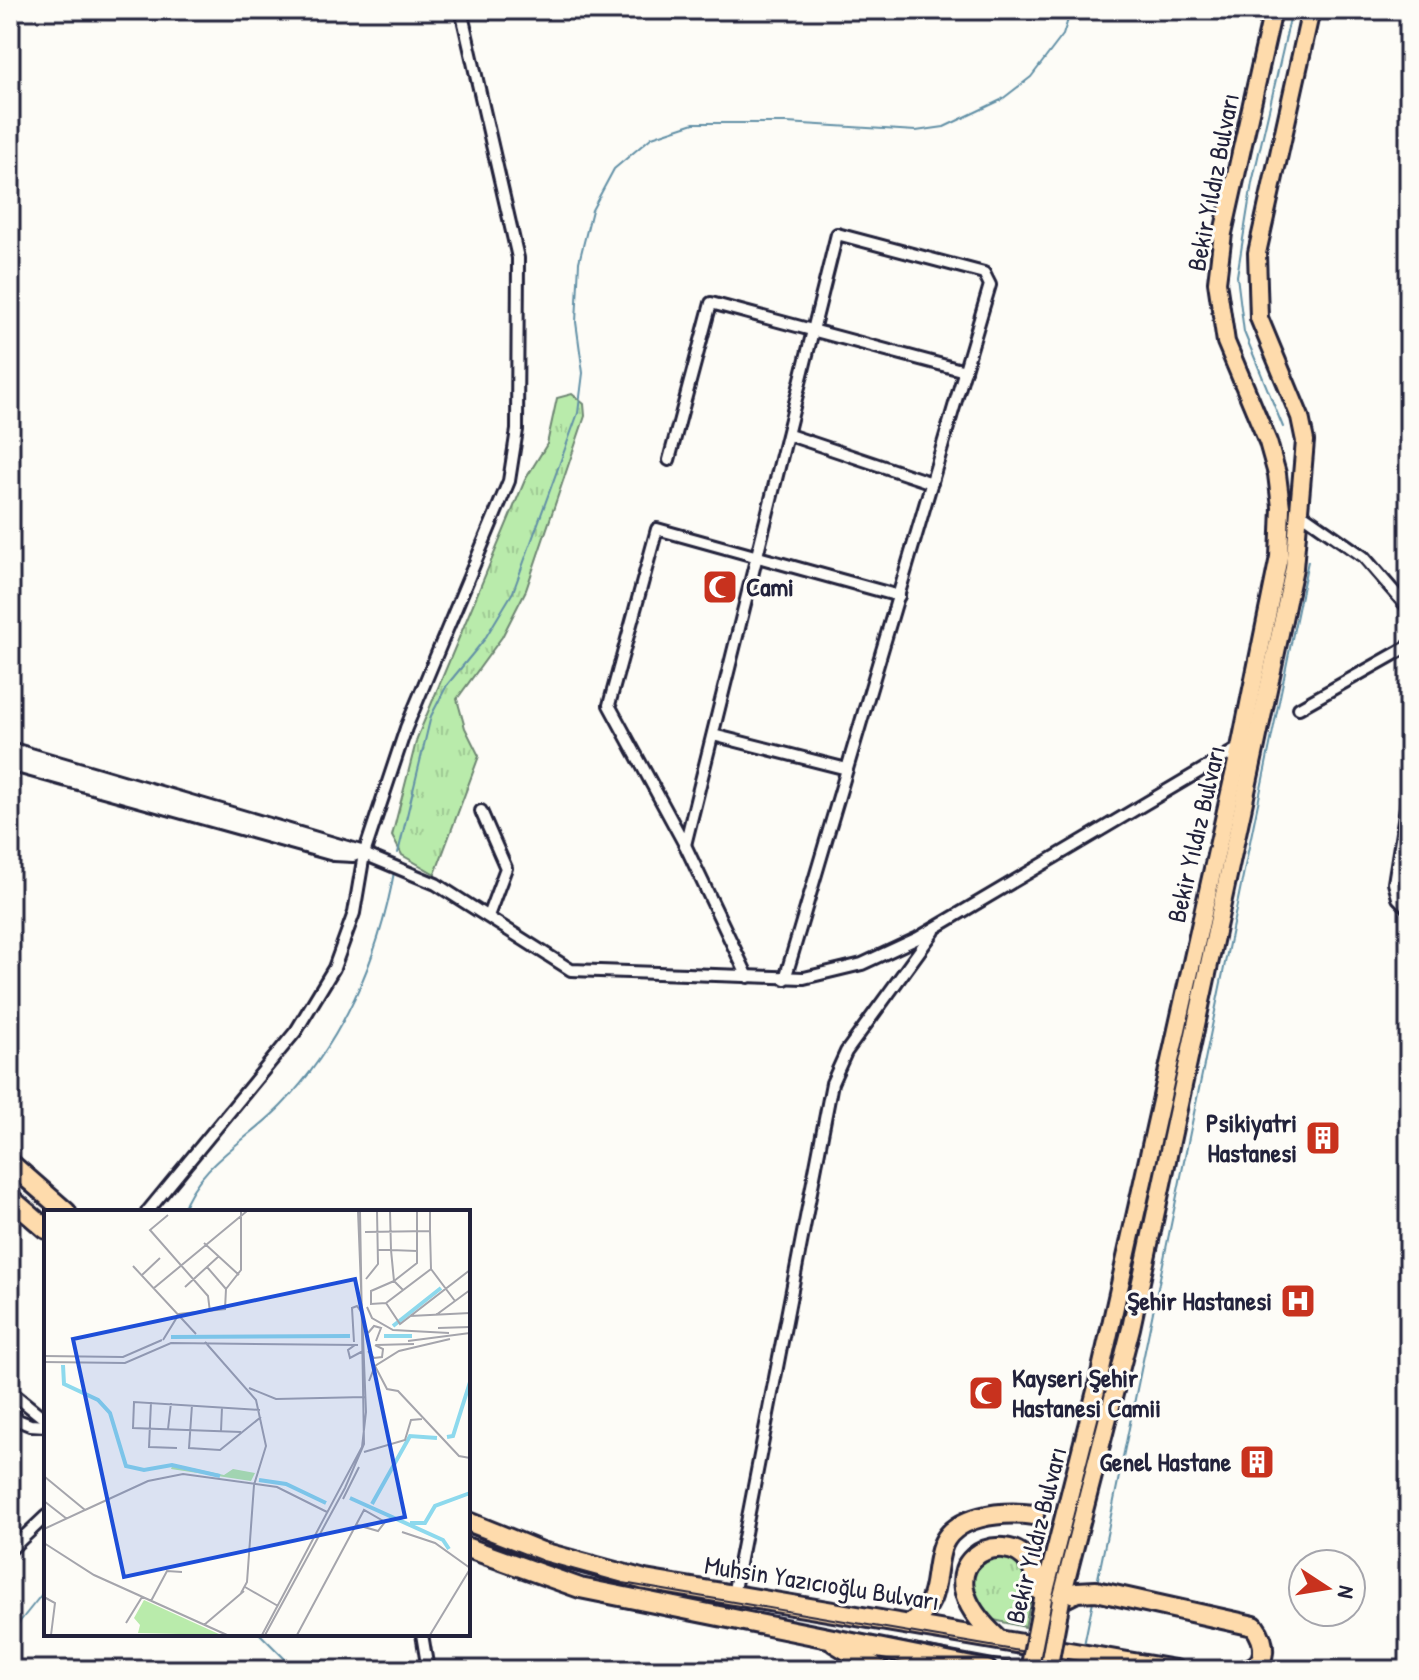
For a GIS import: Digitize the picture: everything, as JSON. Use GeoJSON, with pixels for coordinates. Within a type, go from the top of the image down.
{"type":"FeatureCollection","features":[{"type":"Feature","properties":{"kind":"highway"},"geometry":{"type":"LineString","coordinates":[[10,1163],[64,1210]]}},
{"type":"Feature","properties":{"kind":"highway"},"geometry":{"type":"LineString","coordinates":[[10,1198],[44,1227]]}},
{"type":"Feature","properties":{"kind":"highway"},"geometry":{"type":"LineString","coordinates":[[912,1623],[930,1608],[941,1551],[957,1528],[993,1515],[1034,1515]]}},
{"type":"Feature","properties":{"kind":"highway","name":"Muhsin Yazıcıoğlu Bulvarı"},"geometry":{"type":"LineString","coordinates":[[470,1523],[542,1552],[630,1576],[1175,1670]]}},
{"type":"Feature","properties":{"kind":"highway"},"geometry":{"type":"LineString","coordinates":[[998,1639],[979,1621],[964,1598],[964,1573],[976,1556],[996,1548],[1020,1555],[1029,1563],[1052,1600],[1077,1592],[1096,1591],[1254,1626],[1264,1649],[1261,1659],[1253,1668],[1245,1670]]}},
{"type":"Feature","properties":{"kind":"highway","name":"Muhsin Yazıcıoğlu Bulvarı"},"geometry":{"type":"LineString","coordinates":[[470,1549],[580,1588],[987,1670]]}},
{"type":"Feature","properties":{"kind":"highway"},"geometry":{"type":"LineString","coordinates":[[935,1590],[949,1629]]}},
{"type":"Feature","properties":{"kind":"highway"},"geometry":{"type":"LineString","coordinates":[[822,1635],[880,1670]]}},
{"type":"Feature","properties":{"kind":"main road","name":"Bekir Yıldız Bulvarı"},"geometry":{"type":"LineString","coordinates":[[1048,1670],[1052,1600],[1064,1517],[1097,1387],[1240,748],[1279,557],[1281,507],[1271,450],[1226,342],[1218,274],[1223,233],[1273,10]]}},
{"type":"Feature","properties":{"kind":"main road","name":"Bekir Yıldız Bulvarı"},"geometry":{"type":"LineString","coordinates":[[1029,1670],[1081,1521],[1131,1328],[1281,639],[1301,513],[1305,441],[1300,417],[1263,331],[1255,279],[1257,253],[1311,10]]}},
{"type":"Feature","properties":{"kind":"street"},"geometry":{"type":"LineString","coordinates":[[149,1210],[317,1001],[349,932],[364,854],[406,728],[498,513],[515,448],[520,341],[518,258],[461,10]]}},
{"type":"Feature","properties":{"kind":"street"},"geometry":{"type":"LineString","coordinates":[[685,845],[837,234],[982,272],[990,285],[785,979]]}},
{"type":"Feature","properties":{"kind":"street"},"geometry":{"type":"LineString","coordinates":[[669,460],[711,303],[965,371]]}},
{"type":"Feature","properties":{"kind":"street"},"geometry":{"type":"LineString","coordinates":[[789,435],[932,483]]}},
{"type":"Feature","properties":{"kind":"street"},"geometry":{"type":"LineString","coordinates":[[1301,513],[1364,557],[1409,609]]}},
{"type":"Feature","properties":{"kind":"street"},"geometry":{"type":"LineString","coordinates":[[748,977],[685,845],[609,705],[657,529],[899,596]]}},
{"type":"Feature","properties":{"kind":"street"},"geometry":{"type":"LineString","coordinates":[[1299,708],[1409,646]]}},
{"type":"Feature","properties":{"kind":"street"},"geometry":{"type":"LineString","coordinates":[[713,735],[847,769]]}},
{"type":"Feature","properties":{"kind":"street"},"geometry":{"type":"LineString","coordinates":[[10,750],[364,854],[436,884],[571,970],[785,979],[818,976],[862,964],[938,926],[1240,748]]}},
{"type":"Feature","properties":{"kind":"street"},"geometry":{"type":"LineString","coordinates":[[10,763],[334,853],[364,854]]}},
{"type":"Feature","properties":{"kind":"street"},"geometry":{"type":"LineString","coordinates":[[1409,788],[1394,883],[1398,898],[1409,909]]}},
{"type":"Feature","properties":{"kind":"street"},"geometry":{"type":"LineString","coordinates":[[481,811],[506,868],[488,916]]}},
{"type":"Feature","properties":{"kind":"street"},"geometry":{"type":"LineString","coordinates":[[733,1595],[832,1083],[846,1052],[938,926]]}},
{"type":"Feature","properties":{"kind":"street"},"geometry":{"type":"LineString","coordinates":[[11,1391],[13,1422],[44,1423]]}},
{"type":"Feature","properties":{"kind":"street"},"geometry":{"type":"LineString","coordinates":[[11,1391],[44,1421]]}},
{"type":"Feature","properties":{"kind":"street"},"geometry":{"type":"LineString","coordinates":[[10,1550],[44,1518]]}},
{"type":"Feature","properties":{"kind":"street"},"geometry":{"type":"LineString","coordinates":[[422,1636],[428,1670]]}},
{"type":"Feature","properties":{"kind":"green space"},"geometry":{"type":"Polygon","coordinates":[[[572,394],[584,404],[585,416],[526,590],[502,637],[457,699],[465,728],[479,756],[435,874],[402,855],[392,836],[417,738],[525,480],[547,444],[557,398],[572,394]]]}},
{"type":"Feature","properties":{"kind":"green space"},"geometry":{"type":"Polygon","coordinates":[[[995,1555],[1019,1560],[1033,1589],[1025,1627],[994,1620],[978,1607],[971,1579],[977,1566],[995,1555]]]}},
{"type":"Feature","properties":{"kind":"waterway"},"geometry":{"type":"LineString","coordinates":[[398,853],[431,716],[447,685],[484,640],[513,592],[578,413],[583,373],[576,322],[579,262],[592,210],[614,169],[652,137],[694,123],[787,123],[916,131],[944,127],[1001,100],[1031,77],[1063,35],[1071,10]]}},
{"type":"Feature","properties":{"kind":"waterway"},"geometry":{"type":"LineString","coordinates":[[1283,427],[1244,332],[1237,276],[1252,183],[1292,10]]}},
{"type":"Feature","properties":{"kind":"waterway"},"geometry":{"type":"LineString","coordinates":[[1097,1583],[1308,561]]}},
{"type":"Feature","properties":{"kind":"waterway"},"geometry":{"type":"LineString","coordinates":[[183,1210],[212,1166],[281,1106],[303,1081],[340,1027],[379,936],[394,872]]}},
{"type":"Feature","properties":{"kind":"waterway"},"geometry":{"type":"LineString","coordinates":[[10,1634],[44,1592]]}},
{"type":"Feature","properties":{"kind":"waterway"},"geometry":{"type":"LineString","coordinates":[[1084,1645],[1093,1601]]}},
{"type":"Feature","properties":{"kind":"waterway"},"geometry":{"type":"LineString","coordinates":[[262,1636],[296,1670]]}},
{"type":"Feature","properties":{"kind":"tram line"},"geometry":{"type":"LineString","coordinates":[[10,1178],[48,1210]]}},
{"type":"Feature","properties":{"kind":"tram line"},"geometry":{"type":"LineString","coordinates":[[470,1533],[543,1561],[623,1583],[1131,1670]]}},
{"type":"Feature","properties":{"kind":"tram line"},"geometry":{"type":"LineString","coordinates":[[887,1639],[1052,1670]]}},
{"type":"Feature","properties":{"kind":"place","name":"Cami"},"geometry":{"type":"Point","coordinates":[720,587]}},
{"type":"Feature","properties":{"kind":"place","name":"Psikiyatri Hastanesi"},"geometry":{"type":"Point","coordinates":[1323,1138]}},
{"type":"Feature","properties":{"kind":"place","name":"Şehir Hastanesi"},"geometry":{"type":"Point","coordinates":[1298,1301]}},
{"type":"Feature","properties":{"kind":"place","name":"Kayseri Şehir Hastanesi Camii"},"geometry":{"type":"Point","coordinates":[986,1393]}},
{"type":"Feature","properties":{"kind":"place","name":"Genel Hastane"},"geometry":{"type":"Point","coordinates":[1257,1462]}}]}
